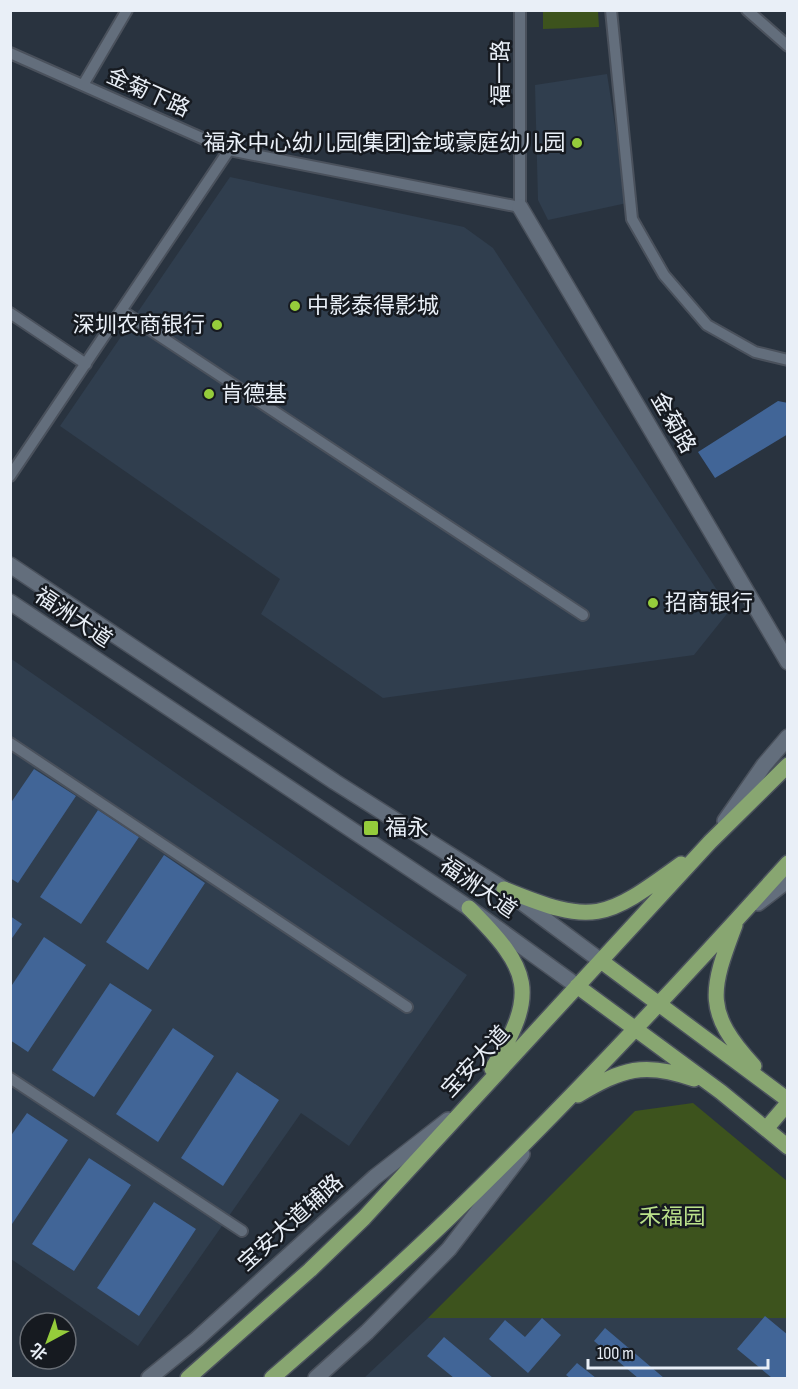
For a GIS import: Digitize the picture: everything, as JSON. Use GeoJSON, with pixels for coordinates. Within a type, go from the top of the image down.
{"type":"FeatureCollection","features":[{"type":"Feature","properties":{"kind":"main road","name":"金菊路"},"geometry":{"type":"LineString","coordinates":[[520,207],[788,662]]}},
{"type":"Feature","properties":{"kind":"main road","name":"福洲大道"},"geometry":{"type":"LineString","coordinates":[[10,565],[335,782],[504,889],[784,1098]]}},
{"type":"Feature","properties":{"kind":"main road","name":"福洲大道"},"geometry":{"type":"LineString","coordinates":[[10,602],[470,908],[721,1092],[788,1147]]}},
{"type":"Feature","properties":{"kind":"main road"},"geometry":{"type":"LineString","coordinates":[[504,889],[561,910],[581,914],[613,908],[638,894],[710,842],[764,765],[788,737]]}},
{"type":"Feature","properties":{"kind":"main road","name":"宝安大道"},"geometry":{"type":"LineString","coordinates":[[188,1378],[310,1270],[364,1218],[710,842],[788,765]]}},
{"type":"Feature","properties":{"kind":"main road"},"geometry":{"type":"LineString","coordinates":[[272,1378],[449,1218],[552,1115],[788,863]]}},
{"type":"Feature","properties":{"kind":"main road"},"geometry":{"type":"LineString","coordinates":[[766,1129],[784,1098],[731,1040],[717,1010],[715,985],[737,920],[788,880]]}},
{"type":"Feature","properties":{"kind":"main road"},"geometry":{"type":"LineString","coordinates":[[467,1105],[512,1034],[523,995],[522,980],[517,965],[505,947],[470,908]]}},
{"type":"Feature","properties":{"kind":"main road"},"geometry":{"type":"LineString","coordinates":[[316,1378],[367,1332],[449,1249],[552,1115],[575,1097],[614,1076],[639,1069],[661,1069],[677,1073],[721,1092]]}},
{"type":"Feature","properties":{"kind":"main road","name":"宝安大道辅路"},"geometry":{"type":"LineString","coordinates":[[149,1378],[197,1339],[375,1177],[467,1105]]}},
{"type":"Feature","properties":{"kind":"street"},"geometry":{"type":"LineString","coordinates":[[83,85],[127,10]]}},
{"type":"Feature","properties":{"kind":"street","name":"福一路"},"geometry":{"type":"LineString","coordinates":[[520,10],[520,207]]}},
{"type":"Feature","properties":{"kind":"street"},"geometry":{"type":"LineString","coordinates":[[611,10],[632,219],[664,275],[707,325],[755,352],[788,360]]}},
{"type":"Feature","properties":{"kind":"street"},"geometry":{"type":"LineString","coordinates":[[747,10],[788,46]]}},
{"type":"Feature","properties":{"kind":"street","name":"金菊下路"},"geometry":{"type":"LineString","coordinates":[[10,53],[229,150],[520,207]]}},
{"type":"Feature","properties":{"kind":"street"},"geometry":{"type":"LineString","coordinates":[[10,476],[229,150]]}},
{"type":"Feature","properties":{"kind":"street"},"geometry":{"type":"LineString","coordinates":[[122,311],[583,615]]}},
{"type":"Feature","properties":{"kind":"street"},"geometry":{"type":"LineString","coordinates":[[10,313],[87,364]]}},
{"type":"Feature","properties":{"kind":"street"},"geometry":{"type":"LineString","coordinates":[[10,742],[407,1007]]}},
{"type":"Feature","properties":{"kind":"street"},"geometry":{"type":"LineString","coordinates":[[10,1078],[242,1231]]}},
{"type":"Feature","properties":{"kind":"shaded area","name":"福永中心幼儿园(集团)金域豪庭幼儿园"},"geometry":{"type":"Polygon","coordinates":[[[607,74],[627,203],[548,220],[538,200],[535,85],[607,74]]]}},
{"type":"Feature","properties":{"kind":"shaded area"},"geometry":{"type":"Polygon","coordinates":[[[230,177],[464,227],[493,248],[730,610],[694,655],[383,698],[261,614],[280,579],[60,426],[230,177]]]}},
{"type":"Feature","properties":{"kind":"shaded area"},"geometry":{"type":"Polygon","coordinates":[[[10,658],[467,975],[349,1146],[301,1113],[138,1346],[11,1259],[10,658]]]}},
{"type":"Feature","properties":{"kind":"shaded area"},"geometry":{"type":"Polygon","coordinates":[[[428,1318],[787,1318],[787,1378],[364,1378],[428,1318]]]}},
{"type":"Feature","properties":{"kind":"green space"},"geometry":{"type":"Polygon","coordinates":[[[543,11],[598,11],[599,27],[543,29],[543,11]]]}},
{"type":"Feature","properties":{"kind":"green space","name":"禾福园"},"geometry":{"type":"Polygon","coordinates":[[[693,1103],[787,1181],[787,1318],[428,1318],[635,1111],[693,1103]]]}},
{"type":"Feature","properties":{"kind":"building"},"geometry":{"type":"Polygon","coordinates":[[[778,401],[788,403],[788,434],[715,478],[698,452],[778,401]]]}},
{"type":"Feature","properties":{"kind":"building"},"geometry":{"type":"Polygon","coordinates":[[[34,769],[76,796],[18,883],[10,878],[10,804],[34,769]]]}},
{"type":"Feature","properties":{"kind":"building"},"geometry":{"type":"Polygon","coordinates":[[[98,810],[139,837],[81,924],[40,897],[98,810]]]}},
{"type":"Feature","properties":{"kind":"building"},"geometry":{"type":"Polygon","coordinates":[[[164,855],[205,883],[148,970],[106,942],[164,855]]]}},
{"type":"Feature","properties":{"kind":"building"},"geometry":{"type":"Polygon","coordinates":[[[10,916],[22,924],[10,941],[10,916]]]}},
{"type":"Feature","properties":{"kind":"building"},"geometry":{"type":"Polygon","coordinates":[[[44,937],[86,965],[28,1052],[10,1040],[10,988],[44,937]]]}},
{"type":"Feature","properties":{"kind":"building"},"geometry":{"type":"Polygon","coordinates":[[[110,983],[152,1010],[94,1097],[52,1070],[110,983]]]}},
{"type":"Feature","properties":{"kind":"building"},"geometry":{"type":"Polygon","coordinates":[[[173,1028],[214,1056],[158,1142],[116,1114],[173,1028]]]}},
{"type":"Feature","properties":{"kind":"building"},"geometry":{"type":"Polygon","coordinates":[[[237,1072],[279,1100],[223,1186],[181,1158],[237,1072]]]}},
{"type":"Feature","properties":{"kind":"building"},"geometry":{"type":"Polygon","coordinates":[[[27,1113],[68,1140],[10,1227],[10,1137],[27,1113]]]}},
{"type":"Feature","properties":{"kind":"building"},"geometry":{"type":"Polygon","coordinates":[[[89,1158],[131,1185],[74,1271],[32,1244],[89,1158]]]}},
{"type":"Feature","properties":{"kind":"building"},"geometry":{"type":"Polygon","coordinates":[[[154,1202],[196,1229],[139,1316],[97,1288],[154,1202]]]}},
{"type":"Feature","properties":{"kind":"building"},"geometry":{"type":"Polygon","coordinates":[[[765,1316],[788,1335],[788,1378],[772,1378],[737,1349],[765,1316]]]}},
{"type":"Feature","properties":{"kind":"building"},"geometry":{"type":"Polygon","coordinates":[[[542,1318],[561,1335],[528,1373],[489,1339],[505,1320],[525,1337],[542,1318]]]}},
{"type":"Feature","properties":{"kind":"building"},"geometry":{"type":"Polygon","coordinates":[[[605,1328],[664,1378],[638,1378],[594,1341],[605,1328]]]}},
{"type":"Feature","properties":{"kind":"building"},"geometry":{"type":"Polygon","coordinates":[[[444,1337],[493,1378],[454,1378],[427,1356],[444,1337]]]}},
{"type":"Feature","properties":{"kind":"building"},"geometry":{"type":"Polygon","coordinates":[[[577,1363],[596,1378],[570,1378],[566,1375],[577,1363]]]}},
{"type":"Feature","properties":{"kind":"place","name":"福永中心幼儿园(集团)金域豪庭幼儿园"},"geometry":{"type":"Point","coordinates":[577,143]}},
{"type":"Feature","properties":{"kind":"place","name":"中影泰得影城"},"geometry":{"type":"Point","coordinates":[295,306]}},
{"type":"Feature","properties":{"kind":"place","name":"深圳农商银行"},"geometry":{"type":"Point","coordinates":[217,325]}},
{"type":"Feature","properties":{"kind":"place","name":"肯德基"},"geometry":{"type":"Point","coordinates":[209,394]}},
{"type":"Feature","properties":{"kind":"place","name":"招商银行"},"geometry":{"type":"Point","coordinates":[653,603]}},
{"type":"Feature","properties":{"kind":"place","name":"福永"},"geometry":{"type":"Point","coordinates":[371,828]}}]}
